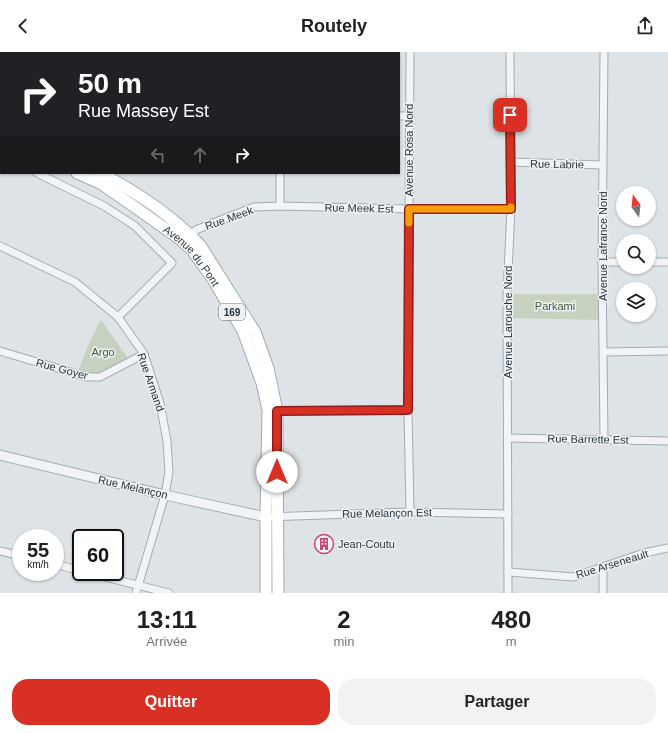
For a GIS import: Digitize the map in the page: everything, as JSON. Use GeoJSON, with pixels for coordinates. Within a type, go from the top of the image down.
{"type":"FeatureCollection","features":[{"type":"Feature","properties":{"kind":"main road","name":"Avenue du Pont"},"geometry":{"type":"LineString","coordinates":[[79,174],[106,188],[185,237]]}},
{"type":"Feature","properties":{"kind":"main road","name":"Avenue du Pont"},"geometry":{"type":"LineString","coordinates":[[102,174],[155,206],[185,237],[192,250],[213,279],[243,330],[272,411],[272,517],[278,593]]}},
{"type":"Feature","properties":{"kind":"main road","name":"Avenue du Pont"},"geometry":{"type":"LineString","coordinates":[[266,593],[272,517]]}},
{"type":"Feature","properties":{"kind":"street","name":"Avenue Rosa Nord"},"geometry":{"type":"LineString","coordinates":[[410,52],[408,410],[410,512]]}},
{"type":"Feature","properties":{"kind":"street","name":"Avenue Larouche Nord"},"geometry":{"type":"LineString","coordinates":[[508,593],[507,294],[511,209],[510,52]]}},
{"type":"Feature","properties":{"kind":"street","name":"Avenue Lafrance Nord"},"geometry":{"type":"LineString","coordinates":[[604,52],[602,262],[604,440]]}},
{"type":"Feature","properties":{"kind":"street"},"geometry":{"type":"LineString","coordinates":[[400,116],[409,116]]}},
{"type":"Feature","properties":{"kind":"street","name":"Rue Labrie"},"geometry":{"type":"LineString","coordinates":[[511,162],[604,165]]}},
{"type":"Feature","properties":{"kind":"street"},"geometry":{"type":"LineString","coordinates":[[38,174],[104,206],[123,218],[135,226],[172,263],[118,317]]}},
{"type":"Feature","properties":{"kind":"street"},"geometry":{"type":"LineString","coordinates":[[280,174],[280,206]]}},
{"type":"Feature","properties":{"kind":"street","name":"Rue Meek Est"},"geometry":{"type":"LineString","coordinates":[[280,206],[409,209],[511,209]]}},
{"type":"Feature","properties":{"kind":"street","name":"Rue Meek"},"geometry":{"type":"LineString","coordinates":[[185,237],[198,229],[254,207],[280,206]]}},
{"type":"Feature","properties":{"kind":"street","name":"Rue Armand"},"geometry":{"type":"LineString","coordinates":[[0,246],[75,282],[118,317],[144,354],[160,403],[167,441],[168,472],[165,495],[136,593]]}},
{"type":"Feature","properties":{"kind":"street"},"geometry":{"type":"LineString","coordinates":[[602,262],[616,262]]}},
{"type":"Feature","properties":{"kind":"street"},"geometry":{"type":"LineString","coordinates":[[656,262],[668,262]]}},
{"type":"Feature","properties":{"kind":"street","name":"Rue Goyer"},"geometry":{"type":"LineString","coordinates":[[0,351],[87,377],[100,377],[144,354]]}},
{"type":"Feature","properties":{"kind":"street"},"geometry":{"type":"LineString","coordinates":[[604,352],[668,351]]}},
{"type":"Feature","properties":{"kind":"street"},"geometry":{"type":"LineString","coordinates":[[272,411],[408,410]]}},
{"type":"Feature","properties":{"kind":"street","name":"Rue Barrette Est"},"geometry":{"type":"LineString","coordinates":[[508,438],[668,441]]}},
{"type":"Feature","properties":{"kind":"street","name":"Rue Melançon"},"geometry":{"type":"LineString","coordinates":[[0,455],[165,495],[272,517]]}},
{"type":"Feature","properties":{"kind":"street","name":"Rue Melançon Est"},"geometry":{"type":"LineString","coordinates":[[272,517],[410,512],[508,514]]}},
{"type":"Feature","properties":{"kind":"street","name":"Rue Arseneault"},"geometry":{"type":"LineString","coordinates":[[508,572],[573,577],[644,553],[668,548]]}},
{"type":"Feature","properties":{"kind":"street"},"geometry":{"type":"LineString","coordinates":[[0,551],[12,554]]}},
{"type":"Feature","properties":{"kind":"street"},"geometry":{"type":"LineString","coordinates":[[603,568],[603,593]]}},
{"type":"Feature","properties":{"kind":"street"},"geometry":{"type":"LineString","coordinates":[[122,581],[169,593]]}},
{"type":"Feature","properties":{"kind":"green space","name":"Parkami"},"geometry":{"type":"Polygon","coordinates":[[[507,294],[603,294],[603,320],[507,318],[507,294]]]}},
{"type":"Feature","properties":{"kind":"green space","name":"Argo"},"geometry":{"type":"Polygon","coordinates":[[[101,320],[128,358],[94,375],[78,371],[91,339],[101,320]]]}},
{"type":"Feature","properties":{"kind":"slow traffic"},"geometry":{"type":"LineString","coordinates":[[409,223],[409,209],[511,209],[511,207]]}},
{"type":"Feature","properties":{"kind":"place","name":"Jean-Coutu"},"geometry":{"type":"Point","coordinates":[324,544]}},
{"type":"Feature","properties":{"kind":"route"},"geometry":{"type":"LineString","coordinates":[[277,472],[277,411],[408,410],[409,209],[511,209],[510,115]]}}]}
